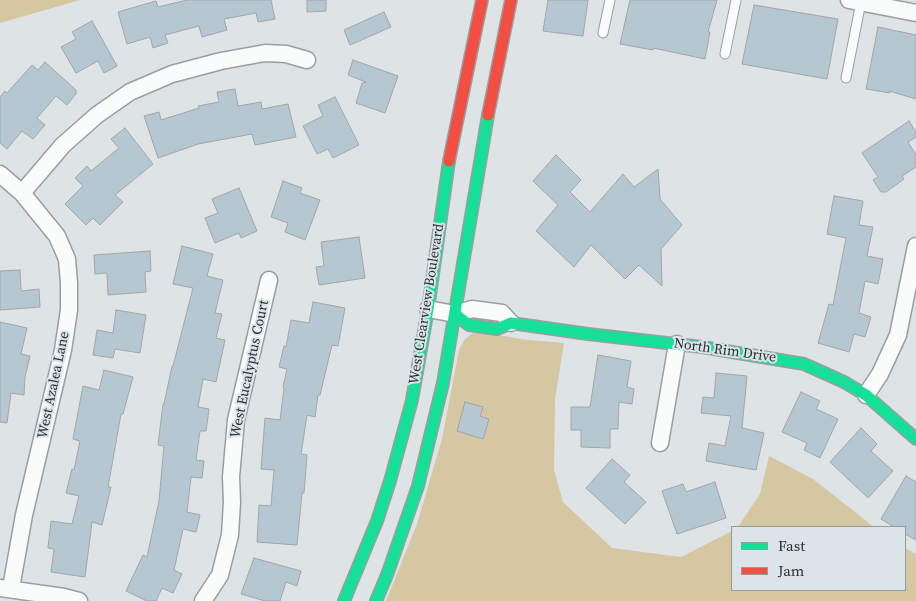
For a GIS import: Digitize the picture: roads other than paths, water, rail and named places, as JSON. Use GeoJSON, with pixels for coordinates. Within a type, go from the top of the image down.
{"type":"FeatureCollection","features":[{"type":"Feature","properties":{"kind":"street","name":"West Clearview Boulevard"},"geometry":{"type":"LineString","coordinates":[[344,601],[377,521],[390,481],[416,379],[451,147],[482,0]]}},
{"type":"Feature","properties":{"kind":"street","name":"West Clearview Boulevard"},"geometry":{"type":"LineString","coordinates":[[376,601],[418,486],[443,383],[478,165],[511,0]]}},
{"type":"Feature","properties":{"kind":"street"},"geometry":{"type":"LineString","coordinates":[[855,1],[891,4],[916,13]]}},
{"type":"Feature","properties":{"kind":"street"},"geometry":{"type":"LineString","coordinates":[[22,193],[64,145],[97,115],[130,92],[172,74],[221,61],[264,53],[286,54],[307,60]]}},
{"type":"Feature","properties":{"kind":"street","name":"West Azalea Lane"},"geometry":{"type":"LineString","coordinates":[[0,174],[22,193],[57,236],[67,259],[70,310],[64,350],[6,588]]}},
{"type":"Feature","properties":{"kind":"street"},"geometry":{"type":"LineString","coordinates":[[866,396],[880,374],[898,335],[916,246]]}},
{"type":"Feature","properties":{"kind":"street","name":"West Eucalyptus Court"},"geometry":{"type":"LineString","coordinates":[[203,601],[220,575],[230,535],[231,477],[236,420],[269,280]]}},
{"type":"Feature","properties":{"kind":"street","name":"North Rim Drive"},"geometry":{"type":"LineString","coordinates":[[428,309],[455,314],[472,309],[502,312],[511,323],[677,344],[804,364],[844,382],[866,396],[916,438]]}},
{"type":"Feature","properties":{"kind":"street"},"geometry":{"type":"LineString","coordinates":[[660,443],[677,344]]}},
{"type":"Feature","properties":{"kind":"street"},"geometry":{"type":"LineString","coordinates":[[6,588],[79,601]]}},
{"type":"Feature","properties":{"kind":"lane"},"geometry":{"type":"LineString","coordinates":[[603,34],[610,0]]}},
{"type":"Feature","properties":{"kind":"lane"},"geometry":{"type":"LineString","coordinates":[[725,54],[736,0]]}},
{"type":"Feature","properties":{"kind":"lane"},"geometry":{"type":"LineString","coordinates":[[846,78],[855,1]]}}]}
